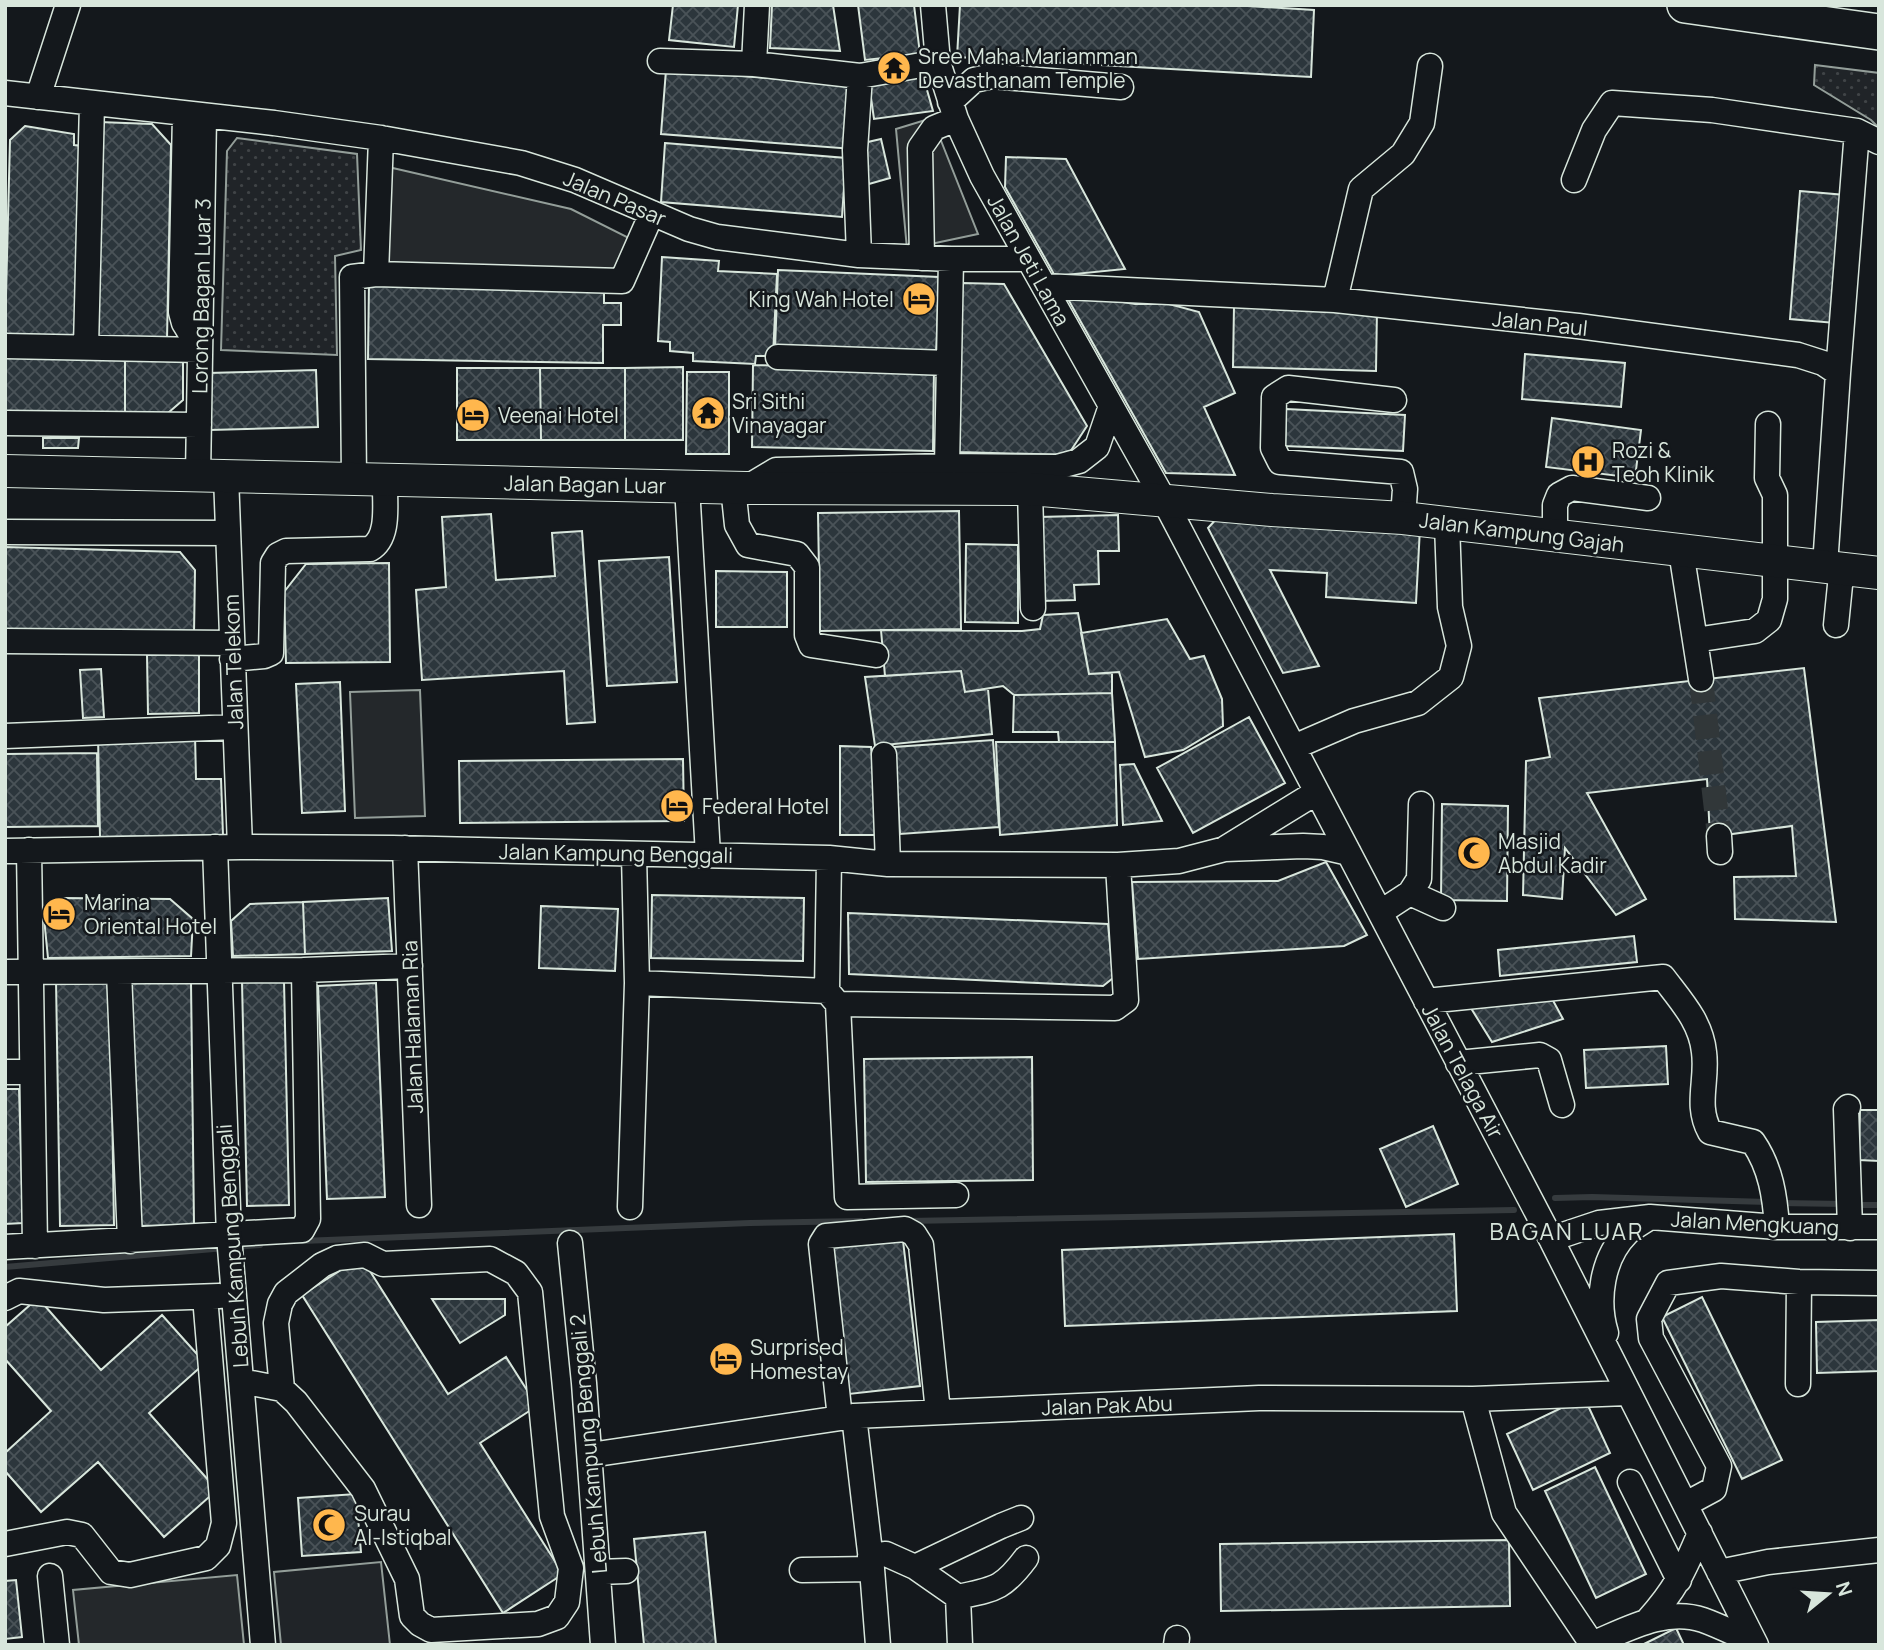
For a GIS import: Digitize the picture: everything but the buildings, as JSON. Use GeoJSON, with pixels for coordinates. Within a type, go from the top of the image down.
{"type":"FeatureCollection","features":[{"type":"Feature","properties":{"kind":"highway"},"geometry":{"type":"LineString","coordinates":[[1685,5],[1879,32]]}},
{"type":"Feature","properties":{"kind":"main road","name":"Jalan Bagan Luar"},"geometry":{"type":"LineString","coordinates":[[5,471],[740,488],[1030,489],[1164,500]]}},
{"type":"Feature","properties":{"kind":"main road","name":"Jalan Kampung Gajah"},"geometry":{"type":"LineString","coordinates":[[1164,500],[1403,518],[1879,573]]}},
{"type":"Feature","properties":{"kind":"street"},"geometry":{"type":"LineString","coordinates":[[38,97],[68,5]]}},
{"type":"Feature","properties":{"kind":"street"},"geometry":{"type":"LineString","coordinates":[[754,64],[757,5]]}},
{"type":"Feature","properties":{"kind":"street","name":"Jalan Jeti Lama"},"geometry":{"type":"LineString","coordinates":[[933,5],[938,62],[953,111],[982,176],[1164,500]]}},
{"type":"Feature","properties":{"kind":"street"},"geometry":{"type":"LineString","coordinates":[[660,61],[754,64],[860,76],[938,62]]}},
{"type":"Feature","properties":{"kind":"street"},"geometry":{"type":"LineString","coordinates":[[1335,300],[1361,189],[1403,154],[1422,123],[1430,65]]}},
{"type":"Feature","properties":{"kind":"street"},"geometry":{"type":"LineString","coordinates":[[859,255],[855,150],[860,76]]}},
{"type":"Feature","properties":{"kind":"street"},"geometry":{"type":"LineString","coordinates":[[922,258],[920,148],[934,128],[953,111],[974,80],[992,76],[1121,87]]}},
{"type":"Feature","properties":{"kind":"street","name":"Jalan Pasar"},"geometry":{"type":"LineString","coordinates":[[5,93],[274,122],[521,163],[575,180],[689,229],[717,237],[859,255],[1028,259]]}},
{"type":"Feature","properties":{"kind":"street"},"geometry":{"type":"LineString","coordinates":[[86,347],[92,103]]}},
{"type":"Feature","properties":{"kind":"street"},"geometry":{"type":"LineString","coordinates":[[1574,180],[1594,130],[1612,103],[1712,110],[1868,137],[1838,373],[1835,567],[1840,584],[1836,625]]}},
{"type":"Feature","properties":{"kind":"street","name":"Lorong Bagan Luar 3"},"geometry":{"type":"LineString","coordinates":[[195,115],[199,425],[212,476]]}},
{"type":"Feature","properties":{"kind":"street"},"geometry":{"type":"LineString","coordinates":[[376,274],[382,138]]}},
{"type":"Feature","properties":{"kind":"street"},"geometry":{"type":"LineString","coordinates":[[354,479],[352,277],[376,274],[622,281],[652,214]]}},
{"type":"Feature","properties":{"kind":"street"},"geometry":{"type":"LineString","coordinates":[[947,466],[951,259]]}},
{"type":"Feature","properties":{"kind":"street","name":"Jalan Paul"},"geometry":{"type":"LineString","coordinates":[[1044,286],[1335,300],[1578,326],[1798,355],[1823,363],[1838,373]]}},
{"type":"Feature","properties":{"kind":"street"},"geometry":{"type":"LineString","coordinates":[[5,346],[200,350]]}},
{"type":"Feature","properties":{"kind":"street"},"geometry":{"type":"LineString","coordinates":[[778,357],[948,363]]}},
{"type":"Feature","properties":{"kind":"street"},"geometry":{"type":"LineString","coordinates":[[1394,400],[1289,388],[1274,397],[1273,448],[1280,462],[1401,472],[1405,489],[1403,518]]}},
{"type":"Feature","properties":{"kind":"street"},"geometry":{"type":"LineString","coordinates":[[876,655],[811,645],[807,635],[807,567],[797,554],[748,545],[737,525],[740,488],[776,470],[947,466],[1057,467],[1079,461],[1097,447],[1111,406]]}},
{"type":"Feature","properties":{"kind":"street"},"geometry":{"type":"LineString","coordinates":[[5,423],[199,425]]}},
{"type":"Feature","properties":{"kind":"street"},"geometry":{"type":"LineString","coordinates":[[1695,640],[1755,631],[1769,620],[1775,599],[1775,495],[1768,478],[1769,424]]}},
{"type":"Feature","properties":{"kind":"street","name":"Jalan Telekom"},"geometry":{"type":"LineString","coordinates":[[212,476],[228,533],[240,847]]}},
{"type":"Feature","properties":{"kind":"street"},"geometry":{"type":"LineString","coordinates":[[5,641],[232,651],[264,656],[271,653],[273,563],[278,555],[286,551],[370,548],[377,544],[383,536],[385,480]]}},
{"type":"Feature","properties":{"kind":"street"},"geometry":{"type":"LineString","coordinates":[[687,486],[708,855]]}},
{"type":"Feature","properties":{"kind":"street"},"geometry":{"type":"LineString","coordinates":[[1555,536],[1555,505],[1559,495],[1572,488],[1647,498]]}},
{"type":"Feature","properties":{"kind":"street"},"geometry":{"type":"LineString","coordinates":[[1030,489],[1033,608]]}},
{"type":"Feature","properties":{"kind":"street","name":"Jalan Telaga Air"},"geometry":{"type":"LineString","coordinates":[[1164,500],[1551,1239],[1755,1643]]}},
{"type":"Feature","properties":{"kind":"street"},"geometry":{"type":"LineString","coordinates":[[1294,747],[1354,721],[1418,702],[1451,677],[1459,646],[1450,607],[1447,524]]}},
{"type":"Feature","properties":{"kind":"street"},"geometry":{"type":"LineString","coordinates":[[5,532],[228,533]]}},
{"type":"Feature","properties":{"kind":"street"},"geometry":{"type":"LineString","coordinates":[[1681,551],[1701,679]]}},
{"type":"Feature","properties":{"kind":"street"},"geometry":{"type":"LineString","coordinates":[[5,736],[235,727]]}},
{"type":"Feature","properties":{"kind":"street"},"geometry":{"type":"LineString","coordinates":[[884,755],[888,864]]}},
{"type":"Feature","properties":{"kind":"street"},"geometry":{"type":"LineString","coordinates":[[1225,849],[1317,792]]}},
{"type":"Feature","properties":{"kind":"street"},"geometry":{"type":"LineString","coordinates":[[1381,912],[1410,893],[1419,879],[1421,804]]}},
{"type":"Feature","properties":{"kind":"street"},"geometry":{"type":"LineString","coordinates":[[1225,849],[1323,846],[1349,853]]}},
{"type":"Feature","properties":{"kind":"street","name":"Lebuh Kampung Benggali"},"geometry":{"type":"LineString","coordinates":[[215,847],[230,1244],[263,1645]]}},
{"type":"Feature","properties":{"kind":"street","name":"Jalan Kampung Benggali"},"geometry":{"type":"LineString","coordinates":[[17,850],[405,848],[829,858],[888,864],[1118,865],[1179,862],[1225,849]]}},
{"type":"Feature","properties":{"kind":"street","name":"Jalan Halaman Ria"},"geometry":{"type":"LineString","coordinates":[[405,848],[419,1205]]}},
{"type":"Feature","properties":{"kind":"street"},"geometry":{"type":"LineString","coordinates":[[17,850],[31,972],[35,1246]]}},
{"type":"Feature","properties":{"kind":"street"},"geometry":{"type":"LineString","coordinates":[[630,1207],[637,982],[634,855]]}},
{"type":"Feature","properties":{"kind":"street"},"geometry":{"type":"LineString","coordinates":[[829,858],[833,997],[847,1197],[956,1195]]}},
{"type":"Feature","properties":{"kind":"street"},"geometry":{"type":"LineString","coordinates":[[637,982],[833,997],[1115,1008],[1126,1000],[1118,865]]}},
{"type":"Feature","properties":{"kind":"street"},"geometry":{"type":"LineString","coordinates":[[1410,893],[1443,908]]}},
{"type":"Feature","properties":{"kind":"street"},"geometry":{"type":"LineString","coordinates":[[5,972],[218,972],[410,966]]}},
{"type":"Feature","properties":{"kind":"street"},"geometry":{"type":"LineString","coordinates":[[5,1247],[130,1241],[230,1244],[302,1230],[308,1219],[304,970]]}},
{"type":"Feature","properties":{"kind":"street"},"geometry":{"type":"LineString","coordinates":[[119,972],[130,1241]]}},
{"type":"Feature","properties":{"kind":"street"},"geometry":{"type":"LineString","coordinates":[[1426,1001],[1663,977],[1698,1023],[1705,1054],[1703,1119],[1710,1132],[1753,1142],[1762,1155],[1776,1211]]}},
{"type":"Feature","properties":{"kind":"street"},"geometry":{"type":"LineString","coordinates":[[1458,1063],[1540,1055],[1549,1060],[1562,1105]]}},
{"type":"Feature","properties":{"kind":"street"},"geometry":{"type":"LineString","coordinates":[[5,1072],[32,1072]]}},
{"type":"Feature","properties":{"kind":"street"},"geometry":{"type":"LineString","coordinates":[[1848,1107],[1849,1212]]}},
{"type":"Feature","properties":{"kind":"street","name":"Jalan Mengkuang"},"geometry":{"type":"LineString","coordinates":[[1551,1239],[1599,1223],[1650,1217],[1776,1211],[1849,1212],[1879,1227]]}},
{"type":"Feature","properties":{"kind":"street"},"geometry":{"type":"LineString","coordinates":[[1627,1392],[1604,1329],[1601,1300],[1605,1275],[1614,1253],[1627,1233],[1650,1217]]}},
{"type":"Feature","properties":{"kind":"street"},"geometry":{"type":"LineString","coordinates":[[878,1645],[871,1562],[821,1244],[825,1236],[905,1229],[914,1234],[921,1245],[938,1412]]}},
{"type":"Feature","properties":{"kind":"street","name":"Lebuh Kampung Benggali 2"},"geometry":{"type":"LineString","coordinates":[[570,1243],[590,1455],[603,1645]]}},
{"type":"Feature","properties":{"kind":"street"},"geometry":{"type":"LineString","coordinates":[[241,1381],[282,1389],[296,1402],[363,1489],[407,1579],[412,1616],[421,1624],[431,1630],[471,1628],[538,1624],[557,1617],[567,1602],[571,1568],[552,1516],[530,1292],[516,1273],[490,1259],[383,1264],[365,1255],[337,1258],[322,1265],[286,1293],[280,1304],[276,1323],[282,1389]]}},
{"type":"Feature","properties":{"kind":"street"},"geometry":{"type":"LineString","coordinates":[[1686,1504],[1714,1489],[1719,1466],[1651,1338],[1649,1320],[1668,1283],[1721,1276],[1799,1282],[1879,1283]]}},
{"type":"Feature","properties":{"kind":"street"},"geometry":{"type":"LineString","coordinates":[[1798,1384],[1799,1282]]}},
{"type":"Feature","properties":{"kind":"street"},"geometry":{"type":"LineString","coordinates":[[5,1298],[19,1291],[104,1300],[234,1296]]}},
{"type":"Feature","properties":{"kind":"street"},"geometry":{"type":"LineString","coordinates":[[5,1544],[67,1532],[82,1535],[111,1572],[130,1574],[206,1558],[218,1546],[224,1523],[205,1297]]}},
{"type":"Feature","properties":{"kind":"street","name":"Jalan Pak Abu"},"geometry":{"type":"LineString","coordinates":[[590,1455],[847,1417],[1259,1398],[1473,1399],[1627,1392]]}},
{"type":"Feature","properties":{"kind":"street"},"geometry":{"type":"LineString","coordinates":[[1473,1399],[1504,1513],[1592,1644],[1648,1620],[1682,1617],[1701,1619],[1755,1643]]}},
{"type":"Feature","properties":{"kind":"street"},"geometry":{"type":"LineString","coordinates":[[1630,1482],[1679,1580]]}},
{"type":"Feature","properties":{"kind":"street"},"geometry":{"type":"LineString","coordinates":[[915,1567],[1021,1518]]}},
{"type":"Feature","properties":{"kind":"street"},"geometry":{"type":"LineString","coordinates":[[1648,1620],[1679,1580],[1700,1534]]}},
{"type":"Feature","properties":{"kind":"street"},"geometry":{"type":"LineString","coordinates":[[1719,1572],[1768,1562],[1879,1550]]}},
{"type":"Feature","properties":{"kind":"street"},"geometry":{"type":"LineString","coordinates":[[802,1570],[871,1562],[886,1554],[915,1567],[958,1597],[995,1589],[1012,1577],[1027,1558]]}},
{"type":"Feature","properties":{"kind":"street"},"geometry":{"type":"LineString","coordinates":[[598,1572],[626,1572]]}},
{"type":"Feature","properties":{"kind":"street"},"geometry":{"type":"LineString","coordinates":[[50,1576],[57,1645]]}},
{"type":"Feature","properties":{"kind":"street"},"geometry":{"type":"LineString","coordinates":[[958,1597],[960,1645]]}},
{"type":"Feature","properties":{"kind":"shaded area"},"geometry":{"type":"Polygon","coordinates":[[[1815,65],[1879,73],[1879,128],[1871,120],[1814,85],[1815,65]]]}},
{"type":"Feature","properties":{"kind":"shaded area"},"geometry":{"type":"Polygon","coordinates":[[[932,118],[978,234],[907,249],[896,129],[932,118]]]}},
{"type":"Feature","properties":{"kind":"shaded area"},"geometry":{"type":"Polygon","coordinates":[[[237,138],[357,154],[361,250],[335,256],[337,355],[221,350],[227,151],[237,138]]]}},
{"type":"Feature","properties":{"kind":"shaded area"},"geometry":{"type":"Polygon","coordinates":[[[384,166],[571,209],[629,238],[626,283],[364,280],[384,166]]]}},
{"type":"Feature","properties":{"kind":"shaded area"},"geometry":{"type":"Polygon","coordinates":[[[420,690],[425,816],[355,818],[350,692],[420,690]]]}},
{"type":"Feature","properties":{"kind":"shaded area"},"geometry":{"type":"Polygon","coordinates":[[[381,1562],[390,1645],[281,1645],[274,1572],[381,1562]]]}},
{"type":"Feature","properties":{"kind":"shaded area"},"geometry":{"type":"Polygon","coordinates":[[[237,1575],[244,1645],[79,1645],[73,1590],[237,1575]]]}},
{"type":"Feature","properties":{"kind":"waterway"},"geometry":{"type":"LineString","coordinates":[[1555,1198],[1768,1202]]}},
{"type":"Feature","properties":{"kind":"waterway"},"geometry":{"type":"LineString","coordinates":[[1779,1203],[1845,1204]]}},
{"type":"Feature","properties":{"kind":"waterway"},"geometry":{"type":"LineString","coordinates":[[1856,1205],[1879,1205]]}},
{"type":"Feature","properties":{"kind":"waterway"},"geometry":{"type":"LineString","coordinates":[[907,1221],[1514,1210]]}},
{"type":"Feature","properties":{"kind":"waterway"},"geometry":{"type":"LineString","coordinates":[[302,1241],[861,1221]]}},
{"type":"Feature","properties":{"kind":"waterway"},"geometry":{"type":"LineString","coordinates":[[236,1247],[260,1245]]}},
{"type":"Feature","properties":{"kind":"waterway"},"geometry":{"type":"LineString","coordinates":[[5,1267],[225,1248]]}},
{"type":"Feature","properties":{"kind":"tunnel"},"geometry":{"type":"LineString","coordinates":[[1701,679],[1719,836]]}},
{"type":"Feature","properties":{"kind":"place","name":"Sree Maha Mariamman Devasthanam Temple"},"geometry":{"type":"Point","coordinates":[894,68]}},
{"type":"Feature","properties":{"kind":"place","name":"King Wah Hotel"},"geometry":{"type":"Point","coordinates":[919,299]}},
{"type":"Feature","properties":{"kind":"place","name":"Sri Sithi Vinayagar"},"geometry":{"type":"Point","coordinates":[708,413]}},
{"type":"Feature","properties":{"kind":"place","name":"Veenai Hotel"},"geometry":{"type":"Point","coordinates":[473,415]}},
{"type":"Feature","properties":{"kind":"place","name":"Rozi & Teoh Klinik"},"geometry":{"type":"Point","coordinates":[1588,462]}},
{"type":"Feature","properties":{"kind":"place","name":"Federal Hotel"},"geometry":{"type":"Point","coordinates":[677,806]}},
{"type":"Feature","properties":{"kind":"place","name":"Masjid Abdul Kadir"},"geometry":{"type":"Point","coordinates":[1474,853]}},
{"type":"Feature","properties":{"kind":"place","name":"Marina Oriental Hotel"},"geometry":{"type":"Point","coordinates":[59,914]}},
{"type":"Feature","properties":{"kind":"place","name":"Surprised Homestay"},"geometry":{"type":"Point","coordinates":[726,1359]}},
{"type":"Feature","properties":{"kind":"place","name":"Surau Al-Istiqbal"},"geometry":{"type":"Point","coordinates":[329,1525]}},
{"type":"Feature","properties":{"kind":"district","name":"BAGAN LUAR"},"geometry":{"type":"Point","coordinates":[1567,1231]}}]}
